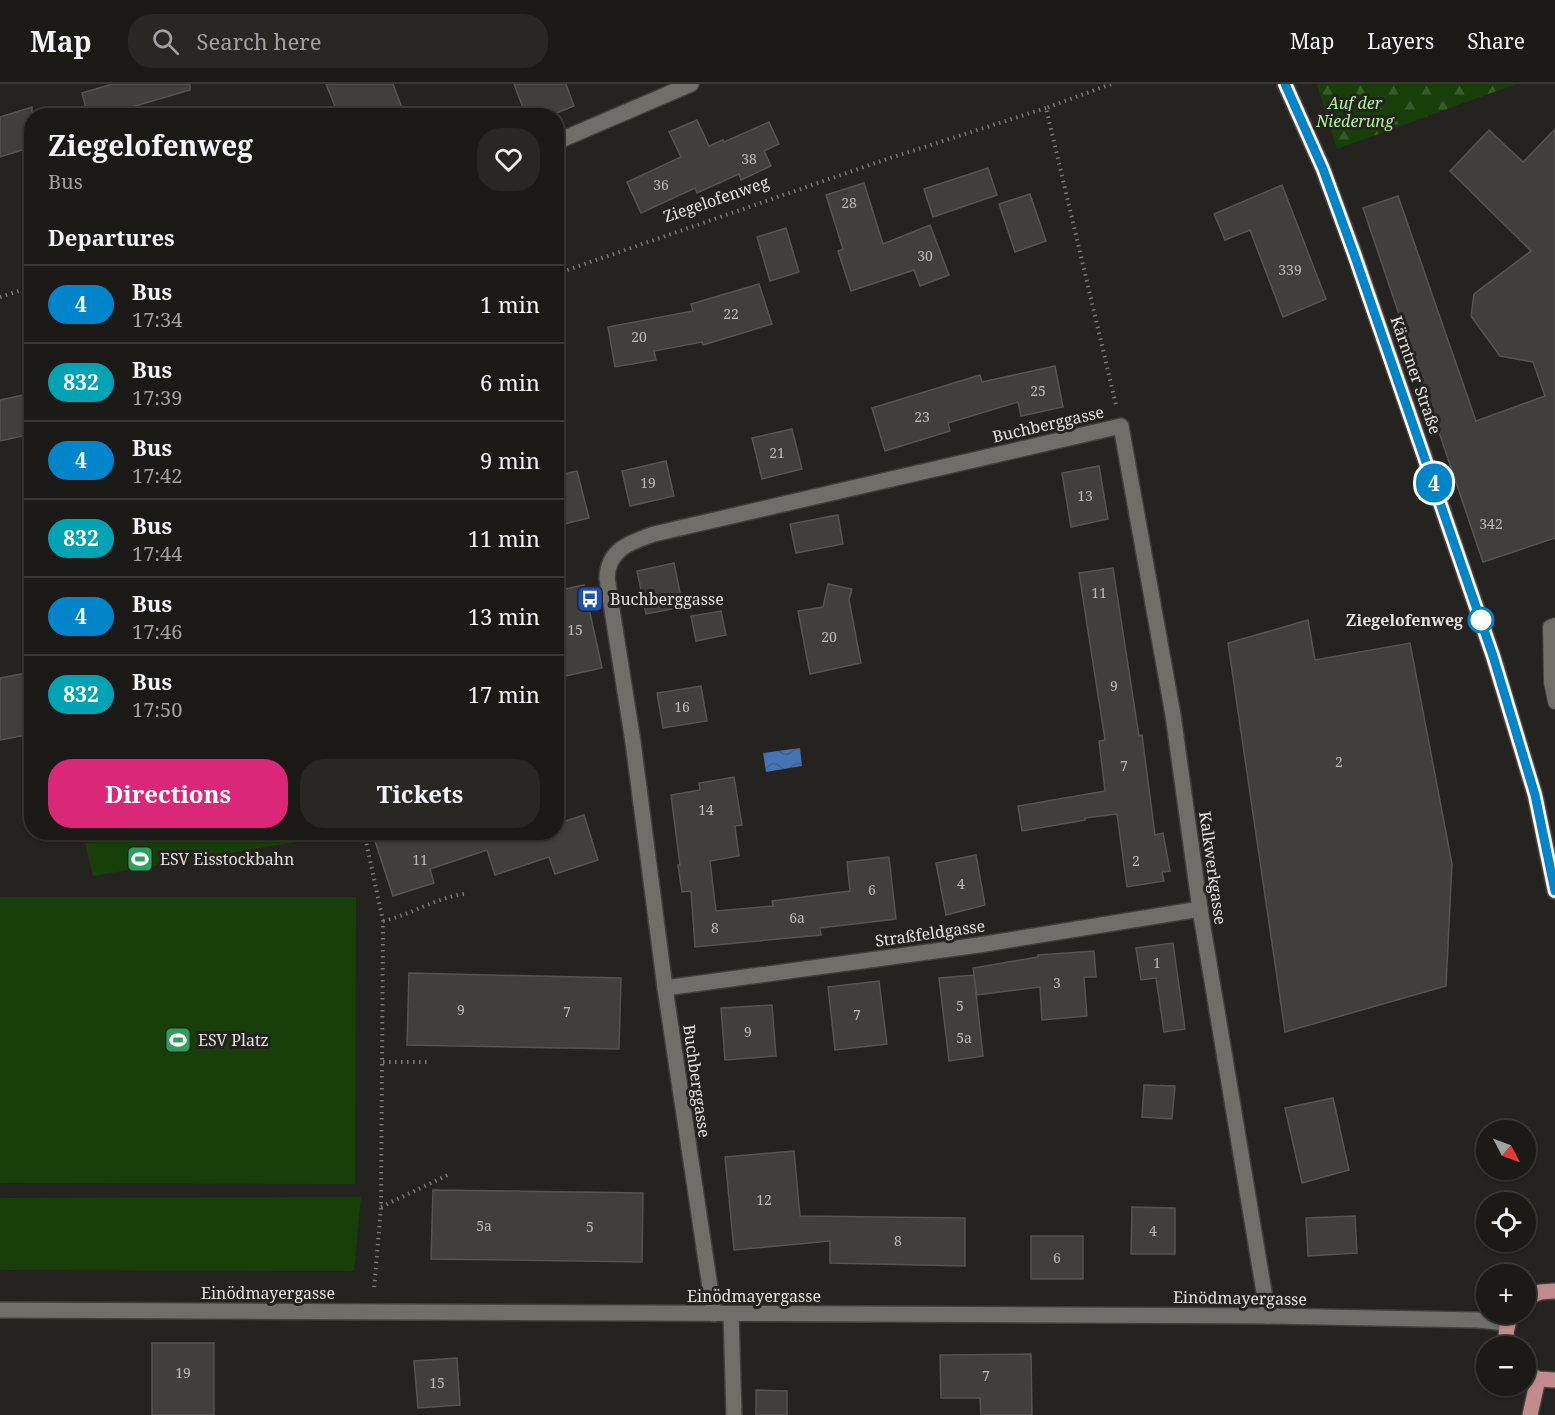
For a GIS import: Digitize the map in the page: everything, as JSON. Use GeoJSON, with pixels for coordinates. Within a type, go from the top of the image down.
{"type":"FeatureCollection","features":[{"type":"Feature","properties":{"kind":"main road","name":"Kärntner Straße"},"geometry":{"type":"LineString","coordinates":[[1285,84],[1323,169],[1392,361],[1493,656],[1535,795],[1555,891]]}},
{"type":"Feature","properties":{"kind":"main road"},"geometry":{"type":"LineString","coordinates":[[1536,1294],[1555,1291]]}},
{"type":"Feature","properties":{"kind":"main road"},"geometry":{"type":"LineString","coordinates":[[1536,1376],[1555,1380]]}},
{"type":"Feature","properties":{"kind":"main road"},"geometry":{"type":"LineString","coordinates":[[1530,1415],[1531,1396]]}},
{"type":"Feature","properties":{"kind":"street"},"geometry":{"type":"LineString","coordinates":[[564,138],[691,84]]}},
{"type":"Feature","properties":{"kind":"street","name":"Kalkwerkgasse"},"geometry":{"type":"LineString","coordinates":[[1121,426],[1173,715],[1200,909],[1268,1316]]}},
{"type":"Feature","properties":{"kind":"street","name":"Buchberggasse"},"geometry":{"type":"LineString","coordinates":[[714,1314],[665,988],[633,742],[607,578],[609,562],[618,549],[654,534],[1121,426]]}},
{"type":"Feature","properties":{"kind":"street","name":"Straßfeldgasse"},"geometry":{"type":"LineString","coordinates":[[665,988],[979,945],[1200,909]]}},
{"type":"Feature","properties":{"kind":"street","name":"Einödmayergasse"},"geometry":{"type":"LineString","coordinates":[[0,1310],[1268,1316],[1476,1320]]}},
{"type":"Feature","properties":{"kind":"street"},"geometry":{"type":"LineString","coordinates":[[731,1314],[734,1415]]}},
{"type":"Feature","properties":{"kind":"lane"},"geometry":{"type":"LineString","coordinates":[[1555,625],[1550,627],[1551,682],[1555,702]]}},
{"type":"Feature","properties":{"kind":"path","name":"Ziegelofenweg"},"geometry":{"type":"LineString","coordinates":[[564,271],[1111,84]]}},
{"type":"Feature","properties":{"kind":"path"},"geometry":{"type":"LineString","coordinates":[[1046,108],[1121,426]]}},
{"type":"Feature","properties":{"kind":"path"},"geometry":{"type":"LineString","coordinates":[[0,297],[24,290]]}},
{"type":"Feature","properties":{"kind":"path"},"geometry":{"type":"LineString","coordinates":[[366,840],[383,921],[381,1207],[372,1312]]}},
{"type":"Feature","properties":{"kind":"path"},"geometry":{"type":"LineString","coordinates":[[383,921],[397,918],[445,898],[464,894]]}},
{"type":"Feature","properties":{"kind":"path"},"geometry":{"type":"LineString","coordinates":[[383,1062],[429,1062]]}},
{"type":"Feature","properties":{"kind":"path"},"geometry":{"type":"LineString","coordinates":[[381,1207],[450,1174]]}},
{"type":"Feature","properties":{"kind":"green space","name":"Auf der Niederung"},"geometry":{"type":"Polygon","coordinates":[[[1317,84],[1516,84],[1337,149],[1317,84]]]}},
{"type":"Feature","properties":{"kind":"green space","name":"ESV Eisstockbahn"},"geometry":{"type":"Polygon","coordinates":[[[104,840],[308,840],[93,876],[85,843],[104,840]]]}},
{"type":"Feature","properties":{"kind":"green space","name":"ESV Platz"},"geometry":{"type":"Polygon","coordinates":[[[0,897],[356,897],[355,1184],[0,1183],[0,897]]]}},
{"type":"Feature","properties":{"kind":"green space"},"geometry":{"type":"Polygon","coordinates":[[[361,1197],[354,1271],[0,1270],[0,1198],[361,1197]]]}},
{"type":"Feature","properties":{"kind":"water"},"geometry":{"type":"Polygon","coordinates":[[[800,748],[802,766],[766,772],[763,753],[800,748]]]}},
{"type":"Feature","properties":{"kind":"building"},"geometry":{"type":"Polygon","coordinates":[[[112,84],[190,84],[190,90],[132,108],[86,108],[82,93],[112,84]]]}},
{"type":"Feature","properties":{"kind":"building"},"geometry":{"type":"Polygon","coordinates":[[[326,84],[393,84],[402,108],[336,108],[326,84]]]}},
{"type":"Feature","properties":{"kind":"building"},"geometry":{"type":"Polygon","coordinates":[[[514,84],[566,84],[574,106],[564,110],[564,108],[523,108],[514,84]]]}},
{"type":"Feature","properties":{"kind":"building"},"geometry":{"type":"Polygon","coordinates":[[[24,110],[24,150],[0,157],[0,117],[24,110]]]}},
{"type":"Feature","properties":{"kind":"building"},"geometry":{"type":"Polygon","coordinates":[[[697,120],[709,146],[723,140],[724,142],[769,122],[779,144],[764,151],[771,166],[741,180],[739,174],[697,193],[695,188],[641,213],[627,182],[681,157],[669,132],[697,120]]]}},
{"type":"Feature","properties":{"kind":"building"},"geometry":{"type":"Polygon","coordinates":[[[1555,129],[1555,538],[1483,562],[1363,208],[1398,196],[1476,421],[1545,396],[1533,362],[1500,356],[1471,316],[1474,294],[1531,251],[1450,171],[1489,130],[1523,162],[1555,129]]]}},
{"type":"Feature","properties":{"kind":"building"},"geometry":{"type":"Polygon","coordinates":[[[988,168],[997,195],[933,217],[924,189],[988,168]]]}},
{"type":"Feature","properties":{"kind":"building"},"geometry":{"type":"Polygon","coordinates":[[[864,183],[883,244],[930,225],[949,275],[920,286],[914,270],[851,291],[838,251],[843,249],[826,195],[864,183]]]}},
{"type":"Feature","properties":{"kind":"building"},"geometry":{"type":"Polygon","coordinates":[[[1282,185],[1326,299],[1283,317],[1250,230],[1225,240],[1214,214],[1282,185]]]}},
{"type":"Feature","properties":{"kind":"building"},"geometry":{"type":"Polygon","coordinates":[[[1030,194],[1046,241],[1015,252],[999,204],[1030,194]]]}},
{"type":"Feature","properties":{"kind":"building"},"geometry":{"type":"Polygon","coordinates":[[[786,228],[799,272],[770,281],[757,237],[786,228]]]}},
{"type":"Feature","properties":{"kind":"building"},"geometry":{"type":"Polygon","coordinates":[[[759,284],[772,324],[703,345],[702,342],[654,351],[656,360],[615,367],[608,327],[693,311],[691,304],[759,284]]]}},
{"type":"Feature","properties":{"kind":"building"},"geometry":{"type":"Polygon","coordinates":[[[1055,366],[1063,407],[1021,416],[1018,402],[948,423],[950,431],[885,451],[872,408],[980,375],[982,382],[1055,366]]]}},
{"type":"Feature","properties":{"kind":"building"},"geometry":{"type":"Polygon","coordinates":[[[24,395],[24,436],[0,441],[0,400],[24,395]]]}},
{"type":"Feature","properties":{"kind":"building"},"geometry":{"type":"Polygon","coordinates":[[[792,429],[802,469],[762,479],[752,438],[792,429]]]}},
{"type":"Feature","properties":{"kind":"building"},"geometry":{"type":"Polygon","coordinates":[[[666,461],[674,496],[630,506],[622,471],[666,461]]]}},
{"type":"Feature","properties":{"kind":"building"},"geometry":{"type":"Polygon","coordinates":[[[1099,466],[1108,519],[1071,527],[1062,473],[1099,466]]]}},
{"type":"Feature","properties":{"kind":"building"},"geometry":{"type":"Polygon","coordinates":[[[577,471],[589,518],[564,524],[564,474],[577,471]]]}},
{"type":"Feature","properties":{"kind":"building"},"geometry":{"type":"Polygon","coordinates":[[[838,515],[843,544],[796,553],[790,524],[838,515]]]}},
{"type":"Feature","properties":{"kind":"building"},"geometry":{"type":"Polygon","coordinates":[[[674,563],[683,607],[646,614],[637,571],[674,563]]]}},
{"type":"Feature","properties":{"kind":"building"},"geometry":{"type":"Polygon","coordinates":[[[1113,568],[1139,736],[1142,735],[1155,835],[1163,833],[1170,871],[1162,872],[1164,881],[1127,887],[1117,814],[1022,831],[1018,806],[1105,791],[1099,741],[1105,740],[1079,573],[1113,568]]]}},
{"type":"Feature","properties":{"kind":"building"},"geometry":{"type":"Polygon","coordinates":[[[828,584],[852,589],[849,600],[861,663],[810,674],[798,611],[823,607],[828,584]]]}},
{"type":"Feature","properties":{"kind":"building"},"geometry":{"type":"Polygon","coordinates":[[[584,585],[602,668],[564,676],[564,589],[584,585]]]}},
{"type":"Feature","properties":{"kind":"building"},"geometry":{"type":"Polygon","coordinates":[[[721,611],[726,635],[696,641],[691,616],[721,611]]]}},
{"type":"Feature","properties":{"kind":"building"},"geometry":{"type":"Polygon","coordinates":[[[1308,620],[1315,660],[1410,643],[1452,864],[1446,986],[1285,1032],[1228,643],[1308,620]]]}},
{"type":"Feature","properties":{"kind":"building"},"geometry":{"type":"Polygon","coordinates":[[[24,674],[24,736],[0,740],[0,678],[24,674]]]}},
{"type":"Feature","properties":{"kind":"building"},"geometry":{"type":"Polygon","coordinates":[[[701,686],[707,721],[663,728],[657,693],[701,686]]]}},
{"type":"Feature","properties":{"kind":"building"},"geometry":{"type":"Polygon","coordinates":[[[734,777],[742,825],[735,826],[739,856],[710,861],[716,911],[773,906],[772,901],[850,891],[847,862],[889,857],[896,919],[820,928],[821,935],[695,947],[691,891],[682,892],[671,795],[700,790],[699,783],[734,777]]]}},
{"type":"Feature","properties":{"kind":"building"},"geometry":{"type":"Polygon","coordinates":[[[584,815],[598,860],[555,874],[549,857],[495,875],[487,850],[430,869],[434,883],[393,896],[375,840],[564,840],[564,821],[584,815]]]}},
{"type":"Feature","properties":{"kind":"building"},"geometry":{"type":"Polygon","coordinates":[[[976,855],[985,905],[946,915],[936,863],[976,855]]]}},
{"type":"Feature","properties":{"kind":"building"},"geometry":{"type":"Polygon","coordinates":[[[1173,943],[1185,1029],[1164,1032],[1156,978],[1141,980],[1136,948],[1173,943]]]}},
{"type":"Feature","properties":{"kind":"building"},"geometry":{"type":"Polygon","coordinates":[[[1094,951],[1096,977],[1084,977],[1087,1016],[1042,1020],[1040,987],[977,995],[973,968],[1038,957],[1038,955],[1094,951]]]}},
{"type":"Feature","properties":{"kind":"building"},"geometry":{"type":"Polygon","coordinates":[[[409,973],[621,978],[619,1049],[407,1045],[409,973]]]}},
{"type":"Feature","properties":{"kind":"building"},"geometry":{"type":"Polygon","coordinates":[[[974,975],[983,1056],[949,1061],[939,978],[974,975]]]}},
{"type":"Feature","properties":{"kind":"building"},"geometry":{"type":"Polygon","coordinates":[[[879,981],[887,1044],[835,1050],[828,987],[879,981]]]}},
{"type":"Feature","properties":{"kind":"building"},"geometry":{"type":"Polygon","coordinates":[[[772,1005],[776,1056],[725,1060],[721,1008],[772,1005]]]}},
{"type":"Feature","properties":{"kind":"building"},"geometry":{"type":"Polygon","coordinates":[[[1144,1085],[1175,1086],[1172,1119],[1142,1117],[1144,1085]]]}},
{"type":"Feature","properties":{"kind":"building"},"geometry":{"type":"Polygon","coordinates":[[[1333,1098],[1349,1170],[1302,1183],[1285,1108],[1333,1098]]]}},
{"type":"Feature","properties":{"kind":"building"},"geometry":{"type":"Polygon","coordinates":[[[794,1151],[800,1216],[965,1218],[965,1266],[830,1263],[830,1241],[734,1250],[725,1157],[794,1151]]]}},
{"type":"Feature","properties":{"kind":"building"},"geometry":{"type":"Polygon","coordinates":[[[433,1190],[643,1193],[642,1262],[431,1259],[433,1190]]]}},
{"type":"Feature","properties":{"kind":"building"},"geometry":{"type":"Polygon","coordinates":[[[1132,1207],[1175,1208],[1175,1254],[1131,1254],[1132,1207]]]}},
{"type":"Feature","properties":{"kind":"building"},"geometry":{"type":"Polygon","coordinates":[[[1355,1216],[1357,1253],[1308,1256],[1306,1218],[1355,1216]]]}},
{"type":"Feature","properties":{"kind":"building"},"geometry":{"type":"Polygon","coordinates":[[[1031,1236],[1083,1236],[1083,1279],[1031,1279],[1031,1236]]]}},
{"type":"Feature","properties":{"kind":"building"},"geometry":{"type":"Polygon","coordinates":[[[152,1343],[214,1343],[214,1415],[152,1415],[152,1343]]]}},
{"type":"Feature","properties":{"kind":"building"},"geometry":{"type":"Polygon","coordinates":[[[1031,1354],[1032,1415],[981,1415],[980,1398],[941,1398],[940,1355],[1031,1354]]]}},
{"type":"Feature","properties":{"kind":"building"},"geometry":{"type":"Polygon","coordinates":[[[457,1358],[460,1405],[418,1408],[414,1361],[457,1358]]]}},
{"type":"Feature","properties":{"kind":"building"},"geometry":{"type":"Polygon","coordinates":[[[756,1390],[787,1391],[787,1415],[756,1415],[756,1390]]]}},
{"type":"Feature","properties":{"kind":"bus line","name":"4"},"geometry":{"type":"LineString","coordinates":[[1285,84],[1323,169],[1354,254],[1493,656],[1535,795],[1555,891]]}},
{"type":"Feature","properties":{"kind":"place","name":"Buchberggasse"},"geometry":{"type":"Point","coordinates":[590,599]}},
{"type":"Feature","properties":{"kind":"place","name":"Ziegelofenweg"},"geometry":{"type":"Point","coordinates":[1481,620]}},
{"type":"Feature","properties":{"kind":"place","name":"ESV Eisstockbahn"},"geometry":{"type":"Point","coordinates":[140,859]}},
{"type":"Feature","properties":{"kind":"place","name":"ESV Platz"},"geometry":{"type":"Point","coordinates":[178,1040]}}]}
